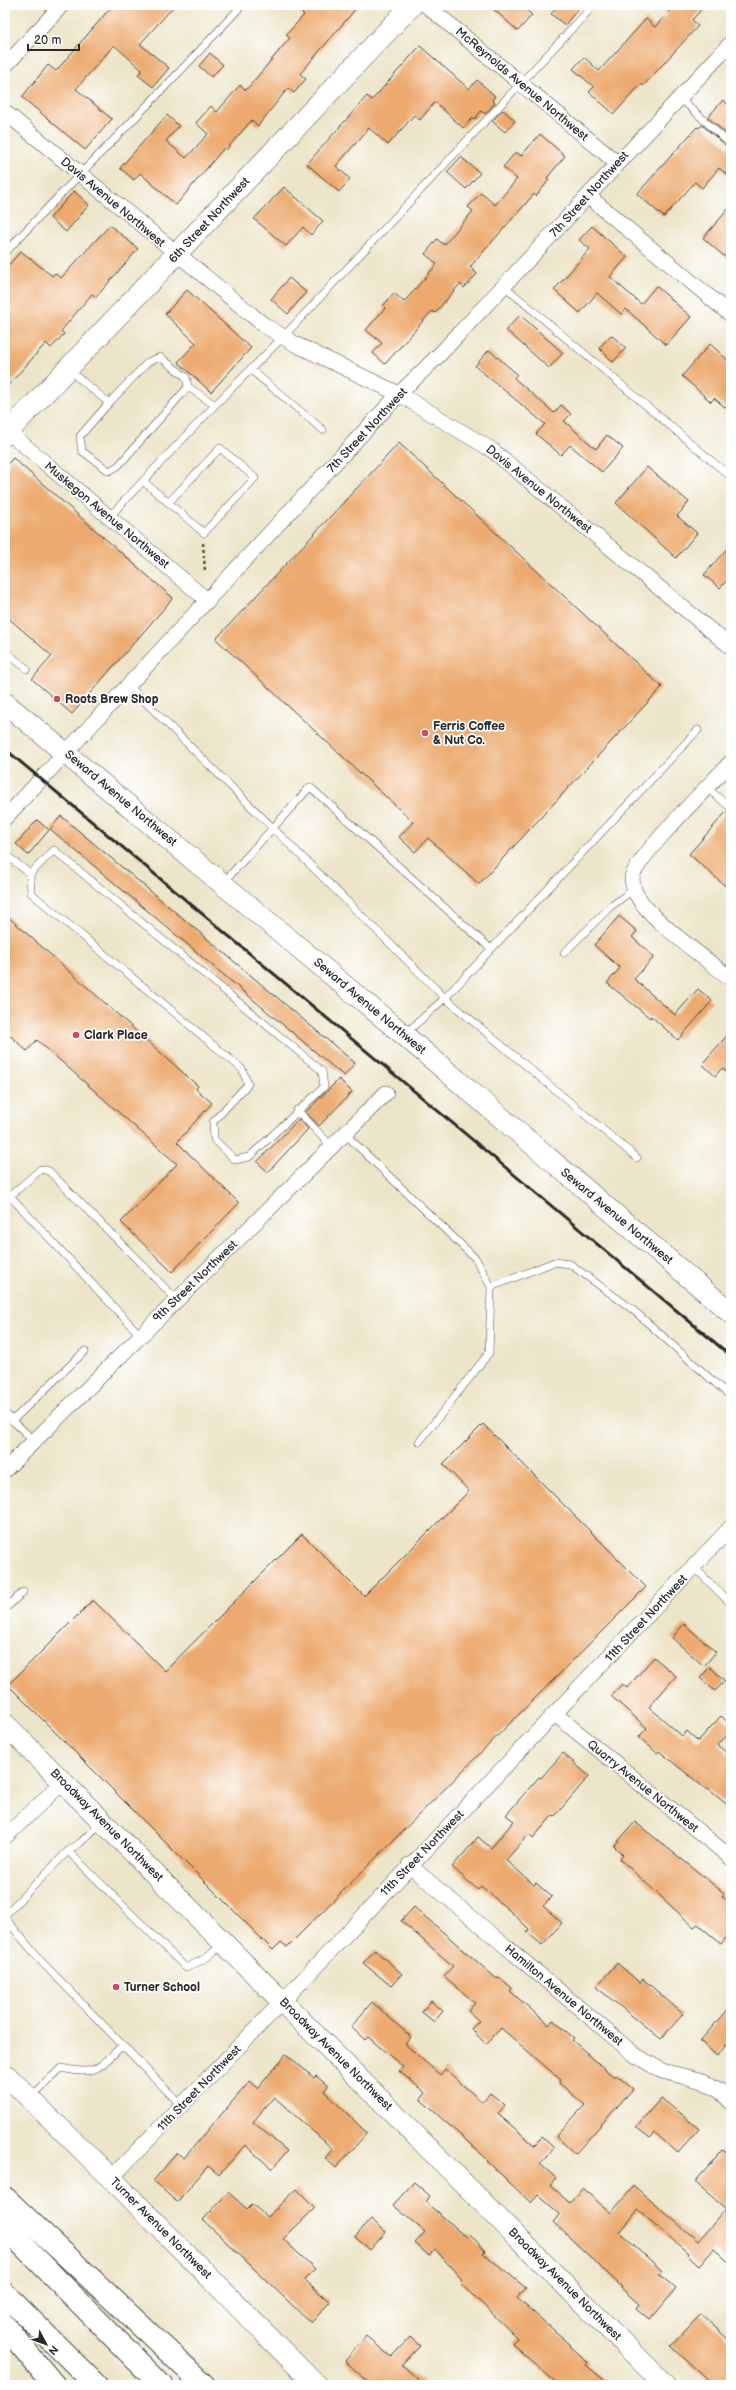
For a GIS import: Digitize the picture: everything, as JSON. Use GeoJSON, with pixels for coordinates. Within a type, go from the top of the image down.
{"type":"FeatureCollection","features":[{"type":"Feature","properties":{"kind":"highway"},"geometry":{"type":"LineString","coordinates":[[5,2198],[204,2385]]}},
{"type":"Feature","properties":{"kind":"highway"},"geometry":{"type":"LineString","coordinates":[[5,2227],[162,2385]]}},
{"type":"Feature","properties":{"kind":"highway"},"geometry":{"type":"LineString","coordinates":[[5,2294],[96,2385]]}},
{"type":"Feature","properties":{"kind":"highway"},"geometry":{"type":"LineString","coordinates":[[5,2326],[54,2385]]}},
{"type":"Feature","properties":{"kind":"street"},"geometry":{"type":"LineString","coordinates":[[5,66],[62,5]]}},
{"type":"Feature","properties":{"kind":"street","name":"6th Street Northwest"},"geometry":{"type":"LineString","coordinates":[[6,432],[68,369],[412,5]]}},
{"type":"Feature","properties":{"kind":"street","name":"McReynolds Avenue Northwest"},"geometry":{"type":"LineString","coordinates":[[426,5],[617,163]]}},
{"type":"Feature","properties":{"kind":"street","name":"7th Street Northwest"},"geometry":{"type":"LineString","coordinates":[[5,818],[400,394],[504,286],[617,163],[731,43]]}},
{"type":"Feature","properties":{"kind":"street","name":"Davis Avenue Northwest"},"geometry":{"type":"LineString","coordinates":[[5,112],[264,325],[283,337],[400,394],[492,450],[731,647]]}},
{"type":"Feature","properties":{"kind":"street"},"geometry":{"type":"LineString","coordinates":[[588,196],[731,315]]}},
{"type":"Feature","properties":{"kind":"street","name":"Muskegon Avenue Northwest"},"geometry":{"type":"LineString","coordinates":[[6,432],[208,601]]}},
{"type":"Feature","properties":{"kind":"street","name":"Seward Avenue Northwest"},"geometry":{"type":"LineString","coordinates":[[5,703],[66,752],[404,1034],[731,1313]]}},
{"type":"Feature","properties":{"kind":"street"},"geometry":{"type":"LineString","coordinates":[[731,762],[642,860],[632,878],[634,890],[647,910],[731,979]]}},
{"type":"Feature","properties":{"kind":"street","name":"9th Street Northwest"},"geometry":{"type":"LineString","coordinates":[[5,1470],[176,1299],[346,1134],[386,1093]]}},
{"type":"Feature","properties":{"kind":"street","name":"11th Street Northwest"},"geometry":{"type":"LineString","coordinates":[[112,2178],[283,2001],[409,1865],[694,1568],[728,1536]]}},
{"type":"Feature","properties":{"kind":"street","name":"Quarry Avenue Northwest"},"geometry":{"type":"LineString","coordinates":[[555,1714],[731,1858]]}},
{"type":"Feature","properties":{"kind":"street","name":"Broadway Avenue Northwest"},"geometry":{"type":"LineString","coordinates":[[5,1724],[666,2385]]}},
{"type":"Feature","properties":{"kind":"street"},"geometry":{"type":"LineString","coordinates":[[5,1837],[63,1782]]}},
{"type":"Feature","properties":{"kind":"street","name":"Hamilton Avenue Northwest"},"geometry":{"type":"LineString","coordinates":[[409,1865],[635,2054],[662,2071],[704,2081],[720,2091],[731,2102]]}},
{"type":"Feature","properties":{"kind":"street","name":"Turner Avenue Northwest"},"geometry":{"type":"LineString","coordinates":[[5,2074],[112,2178],[316,2385]]}},
{"type":"Feature","properties":{"kind":"lane"},"geometry":{"type":"LineString","coordinates":[[5,253],[79,173],[206,45],[242,5]]}},
{"type":"Feature","properties":{"kind":"lane"},"geometry":{"type":"LineString","coordinates":[[109,517],[215,405],[283,337],[594,5]]}},
{"type":"Feature","properties":{"kind":"lane"},"geometry":{"type":"LineString","coordinates":[[679,97],[731,144]]}},
{"type":"Feature","properties":{"kind":"lane"},"geometry":{"type":"LineString","coordinates":[[504,286],[731,477]]}},
{"type":"Feature","properties":{"kind":"lane"},"geometry":{"type":"LineString","coordinates":[[188,387],[118,466],[109,471],[82,451],[80,436],[148,362],[160,357],[186,377],[188,387],[215,405]]}},
{"type":"Feature","properties":{"kind":"lane"},"geometry":{"type":"LineString","coordinates":[[68,369],[109,403]]}},
{"type":"Feature","properties":{"kind":"lane"},"geometry":{"type":"LineString","coordinates":[[250,369],[323,430]]}},
{"type":"Feature","properties":{"kind":"lane"},"geometry":{"type":"LineString","coordinates":[[144,480],[204,533],[255,478],[220,448],[169,502]]}},
{"type":"Feature","properties":{"kind":"lane"},"geometry":{"type":"LineString","coordinates":[[5,651],[27,669]]}},
{"type":"Feature","properties":{"kind":"lane"},"geometry":{"type":"LineString","coordinates":[[129,686],[445,998],[637,1158]]}},
{"type":"Feature","properties":{"kind":"lane"},"geometry":{"type":"LineString","coordinates":[[404,1034],[445,998],[698,730]]}},
{"type":"Feature","properties":{"kind":"lane"},"geometry":{"type":"LineString","coordinates":[[222,883],[274,828],[310,786],[491,949]]}},
{"type":"Feature","properties":{"kind":"lane"},"geometry":{"type":"LineString","coordinates":[[708,788],[731,808]]}},
{"type":"Feature","properties":{"kind":"lane"},"geometry":{"type":"LineString","coordinates":[[54,850],[322,1070],[324,1087],[248,1156],[235,1160],[214,1139],[213,1122],[248,1084],[242,1069],[31,893],[30,874],[54,850]]}},
{"type":"Feature","properties":{"kind":"lane"},"geometry":{"type":"LineString","coordinates":[[5,854],[30,874]]}},
{"type":"Feature","properties":{"kind":"lane"},"geometry":{"type":"LineString","coordinates":[[564,953],[610,906],[634,890]]}},
{"type":"Feature","properties":{"kind":"lane"},"geometry":{"type":"LineString","coordinates":[[297,1110],[332,1147]]}},
{"type":"Feature","properties":{"kind":"lane"},"geometry":{"type":"LineString","coordinates":[[346,1134],[476,1259],[492,1287],[489,1353],[419,1442]]}},
{"type":"Feature","properties":{"kind":"lane"},"geometry":{"type":"LineString","coordinates":[[140,1335],[8,1199],[41,1169],[49,1171],[176,1299]]}},
{"type":"Feature","properties":{"kind":"lane"},"geometry":{"type":"LineString","coordinates":[[492,1287],[554,1262],[570,1264],[632,1309],[731,1397]]}},
{"type":"Feature","properties":{"kind":"lane"},"geometry":{"type":"LineString","coordinates":[[12,1421],[85,1351]]}},
{"type":"Feature","properties":{"kind":"lane"},"geometry":{"type":"LineString","coordinates":[[5,1413],[34,1441]]}},
{"type":"Feature","properties":{"kind":"lane"},"geometry":{"type":"LineString","coordinates":[[694,1568],[729,1602],[731,1600]]}},
{"type":"Feature","properties":{"kind":"lane"},"geometry":{"type":"LineString","coordinates":[[5,1609],[23,1592]]}},
{"type":"Feature","properties":{"kind":"lane"},"geometry":{"type":"LineString","coordinates":[[5,1915],[68,1851],[80,1843],[103,1821]]}},
{"type":"Feature","properties":{"kind":"lane"},"geometry":{"type":"LineString","coordinates":[[68,1851],[186,1968],[206,1958],[224,1942]]}},
{"type":"Feature","properties":{"kind":"lane"},"geometry":{"type":"LineString","coordinates":[[5,1918],[40,1960],[122,2046],[182,2105]]}},
{"type":"Feature","properties":{"kind":"lane"},"geometry":{"type":"LineString","coordinates":[[30,2099],[61,2068],[81,2072],[95,2071],[122,2046]]}},
{"type":"Feature","properties":{"kind":"path"},"geometry":{"type":"LineString","coordinates":[[204,533],[205,572]]}},
{"type":"Feature","properties":{"kind":"building"},"geometry":{"type":"Polygon","coordinates":[[[113,5],[175,5],[140,44],[169,68],[153,87],[138,75],[142,70],[114,45],[76,89],[112,119],[85,150],[22,97],[48,65],[56,71],[113,5]]]}},
{"type":"Feature","properties":{"kind":"building"},"geometry":{"type":"Polygon","coordinates":[[[307,5],[359,5],[300,74],[306,79],[294,93],[288,88],[258,126],[252,120],[226,150],[224,148],[176,205],[140,173],[134,180],[120,168],[167,115],[179,126],[166,141],[186,158],[208,134],[196,123],[211,106],[217,112],[240,85],[246,90],[290,38],[286,35],[304,15],[301,12],[307,5]]]}},
{"type":"Feature","properties":{"kind":"building"},"geometry":{"type":"Polygon","coordinates":[[[489,5],[520,5],[532,15],[518,31],[489,5]]]}},
{"type":"Feature","properties":{"kind":"building"},"geometry":{"type":"Polygon","coordinates":[[[559,5],[581,5],[565,25],[551,14],[559,5]]]}},
{"type":"Feature","properties":{"kind":"building"},"geometry":{"type":"Polygon","coordinates":[[[675,5],[705,5],[692,20],[698,26],[643,86],[641,84],[614,114],[589,92],[594,87],[573,69],[584,57],[599,71],[646,19],[655,27],[675,5]]]}},
{"type":"Feature","properties":{"kind":"building"},"geometry":{"type":"Polygon","coordinates":[[[420,46],[469,89],[477,80],[495,96],[492,100],[495,103],[485,114],[481,111],[475,119],[473,118],[463,128],[435,102],[420,120],[414,115],[388,145],[369,128],[336,166],[350,179],[339,192],[307,164],[367,96],[372,100],[420,46]]]}},
{"type":"Feature","properties":{"kind":"building"},"geometry":{"type":"Polygon","coordinates":[[[210,53],[223,65],[211,77],[199,66],[210,53]]]}},
{"type":"Feature","properties":{"kind":"building"},"geometry":{"type":"Polygon","coordinates":[[[723,100],[731,107],[731,138],[708,117],[723,100]]]}},
{"type":"Feature","properties":{"kind":"building"},"geometry":{"type":"Polygon","coordinates":[[[503,110],[515,121],[505,132],[492,121],[503,110]]]}},
{"type":"Feature","properties":{"kind":"building"},"geometry":{"type":"Polygon","coordinates":[[[702,125],[731,150],[731,178],[719,168],[702,188],[695,182],[664,217],[637,194],[697,127],[699,128],[702,125]]]}},
{"type":"Feature","properties":{"kind":"building"},"geometry":{"type":"Polygon","coordinates":[[[540,134],[565,156],[547,178],[549,180],[536,196],[534,194],[470,267],[477,274],[464,288],[460,284],[435,313],[432,311],[385,364],[373,353],[382,343],[366,330],[385,308],[383,306],[394,293],[404,302],[437,264],[425,254],[437,239],[444,245],[473,211],[468,207],[481,193],[495,205],[517,179],[503,167],[516,152],[521,156],[540,134]]]}},
{"type":"Feature","properties":{"kind":"building"},"geometry":{"type":"Polygon","coordinates":[[[461,157],[480,173],[466,189],[447,172],[461,157]]]}},
{"type":"Feature","properties":{"kind":"building"},"geometry":{"type":"Polygon","coordinates":[[[284,187],[323,221],[311,235],[303,227],[286,246],[254,219],[284,187]]]}},
{"type":"Feature","properties":{"kind":"building"},"geometry":{"type":"Polygon","coordinates":[[[74,191],[89,205],[66,232],[50,218],[74,191]]]}},
{"type":"Feature","properties":{"kind":"building"},"geometry":{"type":"Polygon","coordinates":[[[731,206],[731,262],[703,238],[731,206]]]}},
{"type":"Feature","properties":{"kind":"building"},"geometry":{"type":"Polygon","coordinates":[[[110,225],[138,249],[96,297],[92,294],[61,331],[64,334],[51,348],[46,343],[5,389],[5,269],[21,251],[52,276],[55,273],[61,278],[110,225]]]}},
{"type":"Feature","properties":{"kind":"building"},"geometry":{"type":"Polygon","coordinates":[[[592,226],[627,257],[610,277],[641,304],[656,286],[691,317],[666,345],[626,309],[621,314],[597,293],[580,313],[554,290],[590,249],[579,240],[592,226]]]}},
{"type":"Feature","properties":{"kind":"building"},"geometry":{"type":"Polygon","coordinates":[[[289,278],[306,292],[288,314],[271,299],[289,278]]]}},
{"type":"Feature","properties":{"kind":"building"},"geometry":{"type":"Polygon","coordinates":[[[187,290],[251,348],[211,392],[178,362],[196,343],[165,314],[187,290]]]}},
{"type":"Feature","properties":{"kind":"building"},"geometry":{"type":"Polygon","coordinates":[[[520,315],[563,353],[549,368],[506,330],[520,315]]]}},
{"type":"Feature","properties":{"kind":"building"},"geometry":{"type":"Polygon","coordinates":[[[611,335],[626,348],[613,362],[599,348],[611,335]]]}},
{"type":"Feature","properties":{"kind":"building"},"geometry":{"type":"Polygon","coordinates":[[[710,344],[731,363],[731,412],[714,398],[711,402],[682,376],[710,344]]]}},
{"type":"Feature","properties":{"kind":"building"},"geometry":{"type":"Polygon","coordinates":[[[489,350],[517,374],[514,378],[554,413],[561,405],[571,414],[564,421],[596,449],[607,435],[623,448],[602,472],[570,445],[561,455],[536,434],[545,424],[475,366],[489,350]]]}},
{"type":"Feature","properties":{"kind":"building"},"geometry":{"type":"Polygon","coordinates":[[[399,443],[662,687],[479,884],[428,838],[415,852],[399,837],[413,822],[216,639],[399,443]]]}},
{"type":"Feature","properties":{"kind":"building"},"geometry":{"type":"Polygon","coordinates":[[[13,458],[173,598],[72,714],[32,679],[52,656],[5,615],[5,467],[13,458]]]}},
{"type":"Feature","properties":{"kind":"building"},"geometry":{"type":"Polygon","coordinates":[[[647,467],[689,502],[677,516],[697,533],[676,558],[616,503],[647,467]]]}},
{"type":"Feature","properties":{"kind":"building"},"geometry":{"type":"Polygon","coordinates":[[[731,544],[731,576],[720,588],[704,575],[731,544]]]}},
{"type":"Feature","properties":{"kind":"building"},"geometry":{"type":"Polygon","coordinates":[[[727,811],[731,813],[731,891],[689,854],[727,811]]]}},
{"type":"Feature","properties":{"kind":"building"},"geometry":{"type":"Polygon","coordinates":[[[61,816],[355,1063],[344,1076],[50,829],[61,816]]]}},
{"type":"Feature","properties":{"kind":"building"},"geometry":{"type":"Polygon","coordinates":[[[37,820],[49,830],[28,855],[16,844],[37,820]]]}},
{"type":"Feature","properties":{"kind":"building","name":"Clark Place"},"geometry":{"type":"Polygon","coordinates":[[[5,914],[198,1086],[196,1089],[212,1103],[177,1142],[239,1203],[172,1272],[121,1222],[177,1164],[37,1040],[27,1051],[5,1031],[5,914]]]}},
{"type":"Feature","properties":{"kind":"building"},"geometry":{"type":"Polygon","coordinates":[[[619,916],[637,931],[632,937],[654,957],[634,979],[675,1015],[698,989],[712,1001],[678,1040],[651,1016],[650,1018],[607,983],[620,968],[594,945],[619,916]]]}},
{"type":"Feature","properties":{"kind":"building"},"geometry":{"type":"Polygon","coordinates":[[[731,1031],[731,1076],[722,1068],[715,1076],[702,1064],[731,1031]]]}},
{"type":"Feature","properties":{"kind":"building"},"geometry":{"type":"Polygon","coordinates":[[[339,1079],[352,1092],[319,1126],[306,1112],[339,1079]]]}},
{"type":"Feature","properties":{"kind":"building"},"geometry":{"type":"Polygon","coordinates":[[[299,1119],[308,1129],[268,1172],[257,1162],[299,1119]]]}},
{"type":"Feature","properties":{"kind":"building"},"geometry":{"type":"Polygon","coordinates":[[[483,1424],[646,1587],[287,1947],[281,1942],[273,1950],[8,1685],[93,1600],[165,1671],[302,1534],[364,1596],[469,1491],[443,1464],[483,1424]]]}},
{"type":"Feature","properties":{"kind":"building"},"geometry":{"type":"Polygon","coordinates":[[[684,1624],[716,1652],[704,1666],[672,1638],[684,1624]]]}},
{"type":"Feature","properties":{"kind":"building"},"geometry":{"type":"Polygon","coordinates":[[[654,1657],[676,1676],[649,1707],[682,1736],[687,1731],[698,1741],[721,1716],[731,1725],[731,1731],[718,1745],[731,1757],[731,1808],[659,1751],[657,1753],[639,1737],[647,1728],[611,1696],[622,1684],[627,1688],[654,1657]]]}},
{"type":"Feature","properties":{"kind":"building"},"geometry":{"type":"Polygon","coordinates":[[[710,1667],[725,1681],[715,1691],[700,1678],[710,1667]]]}},
{"type":"Feature","properties":{"kind":"building"},"geometry":{"type":"Polygon","coordinates":[[[563,1753],[589,1776],[555,1816],[553,1815],[533,1838],[529,1834],[506,1860],[534,1885],[536,1883],[552,1897],[543,1906],[562,1923],[542,1945],[527,1932],[529,1929],[481,1886],[478,1890],[452,1867],[478,1837],[491,1848],[514,1821],[506,1815],[539,1777],[541,1778],[563,1753]]]}},
{"type":"Feature","properties":{"kind":"building"},"geometry":{"type":"Polygon","coordinates":[[[635,1822],[724,1893],[722,1896],[731,1904],[731,1932],[721,1944],[698,1924],[694,1927],[620,1859],[623,1855],[614,1846],[635,1822]]]}},
{"type":"Feature","properties":{"kind":"building"},"geometry":{"type":"Polygon","coordinates":[[[414,1907],[497,1979],[499,1977],[512,1988],[510,1991],[549,2025],[553,2020],[574,2038],[572,2040],[614,2077],[616,2075],[633,2089],[575,2154],[556,2136],[585,2105],[559,2083],[561,2080],[501,2028],[486,2044],[471,2029],[479,2021],[468,2011],[475,2003],[444,1976],[453,1966],[401,1921],[414,1907]]]}},
{"type":"Feature","properties":{"kind":"building"},"geometry":{"type":"Polygon","coordinates":[[[375,1950],[402,1974],[391,1986],[363,1963],[375,1950]]]}},
{"type":"Feature","properties":{"kind":"building"},"geometry":{"type":"Polygon","coordinates":[[[617,1963],[640,1983],[643,1979],[683,2014],[661,2039],[596,1987],[617,1963]]]}},
{"type":"Feature","properties":{"kind":"building"},"geometry":{"type":"Polygon","coordinates":[[[431,2001],[443,2011],[434,2022],[422,2012],[431,2001]]]}},
{"type":"Feature","properties":{"kind":"building"},"geometry":{"type":"Polygon","coordinates":[[[372,2002],[411,2037],[405,2044],[440,2075],[445,2069],[482,2102],[490,2093],[505,2105],[498,2114],[534,2145],[542,2137],[554,2148],[540,2164],[556,2178],[550,2186],[570,2203],[582,2188],[611,2213],[634,2186],[698,2241],[726,2209],[695,2182],[723,2150],[731,2157],[731,2264],[714,2249],[699,2266],[687,2255],[688,2253],[638,2210],[620,2232],[662,2271],[659,2274],[676,2289],[650,2320],[637,2309],[640,2305],[553,2222],[560,2214],[538,2195],[531,2203],[487,2161],[488,2160],[420,2099],[425,2093],[399,2071],[403,2067],[368,2037],[365,2040],[351,2027],[372,2002]]]}},
{"type":"Feature","properties":{"kind":"building"},"geometry":{"type":"Polygon","coordinates":[[[731,2005],[731,2039],[717,2056],[700,2041],[731,2005]]]}},
{"type":"Feature","properties":{"kind":"building"},"geometry":{"type":"Polygon","coordinates":[[[286,2054],[314,2078],[316,2076],[328,2086],[324,2091],[367,2133],[336,2168],[325,2158],[333,2149],[274,2097],[253,2122],[287,2151],[272,2169],[245,2145],[219,2175],[208,2166],[177,2202],[153,2181],[177,2153],[184,2158],[250,2081],[258,2088],[286,2054]]]}},
{"type":"Feature","properties":{"kind":"building"},"geometry":{"type":"Polygon","coordinates":[[[661,2098],[699,2129],[678,2153],[655,2133],[650,2138],[636,2127],[661,2098]]]}},
{"type":"Feature","properties":{"kind":"building"},"geometry":{"type":"Polygon","coordinates":[[[414,2182],[430,2196],[425,2202],[467,2237],[470,2234],[485,2251],[483,2253],[526,2288],[517,2298],[571,2345],[570,2346],[588,2362],[586,2365],[610,2385],[559,2385],[512,2344],[517,2338],[461,2283],[463,2281],[435,2249],[429,2256],[415,2243],[425,2232],[393,2205],[414,2182]]]}},
{"type":"Feature","properties":{"kind":"building"},"geometry":{"type":"Polygon","coordinates":[[[297,2189],[315,2208],[283,2239],[315,2269],[305,2280],[330,2302],[311,2323],[203,2220],[228,2192],[247,2209],[252,2204],[267,2217],[297,2189]]]}},
{"type":"Feature","properties":{"kind":"building"},"geometry":{"type":"Polygon","coordinates":[[[371,2219],[386,2232],[370,2250],[355,2237],[371,2219]]]}},
{"type":"Feature","properties":{"kind":"building"},"geometry":{"type":"Polygon","coordinates":[[[701,2314],[731,2342],[731,2385],[713,2385],[671,2346],[701,2314]]]}},
{"type":"Feature","properties":{"kind":"building"},"geometry":{"type":"Polygon","coordinates":[[[366,2336],[391,2357],[410,2337],[420,2346],[402,2365],[425,2385],[372,2385],[345,2361],[366,2336]]]}},
{"type":"Feature","properties":{"kind":"railway"},"geometry":{"type":"LineString","coordinates":[[5,749],[731,1356]]}},
{"type":"Feature","properties":{"kind":"place","name":"Roots Brew Shop"},"geometry":{"type":"Point","coordinates":[57,699]}},
{"type":"Feature","properties":{"kind":"place","name":"Ferris Coffee & Nut Co."},"geometry":{"type":"Point","coordinates":[425,733]}},
{"type":"Feature","properties":{"kind":"place","name":"Clark Place"},"geometry":{"type":"Point","coordinates":[76,1035]}},
{"type":"Feature","properties":{"kind":"place","name":"Turner School"},"geometry":{"type":"Point","coordinates":[116,1987]}}]}
